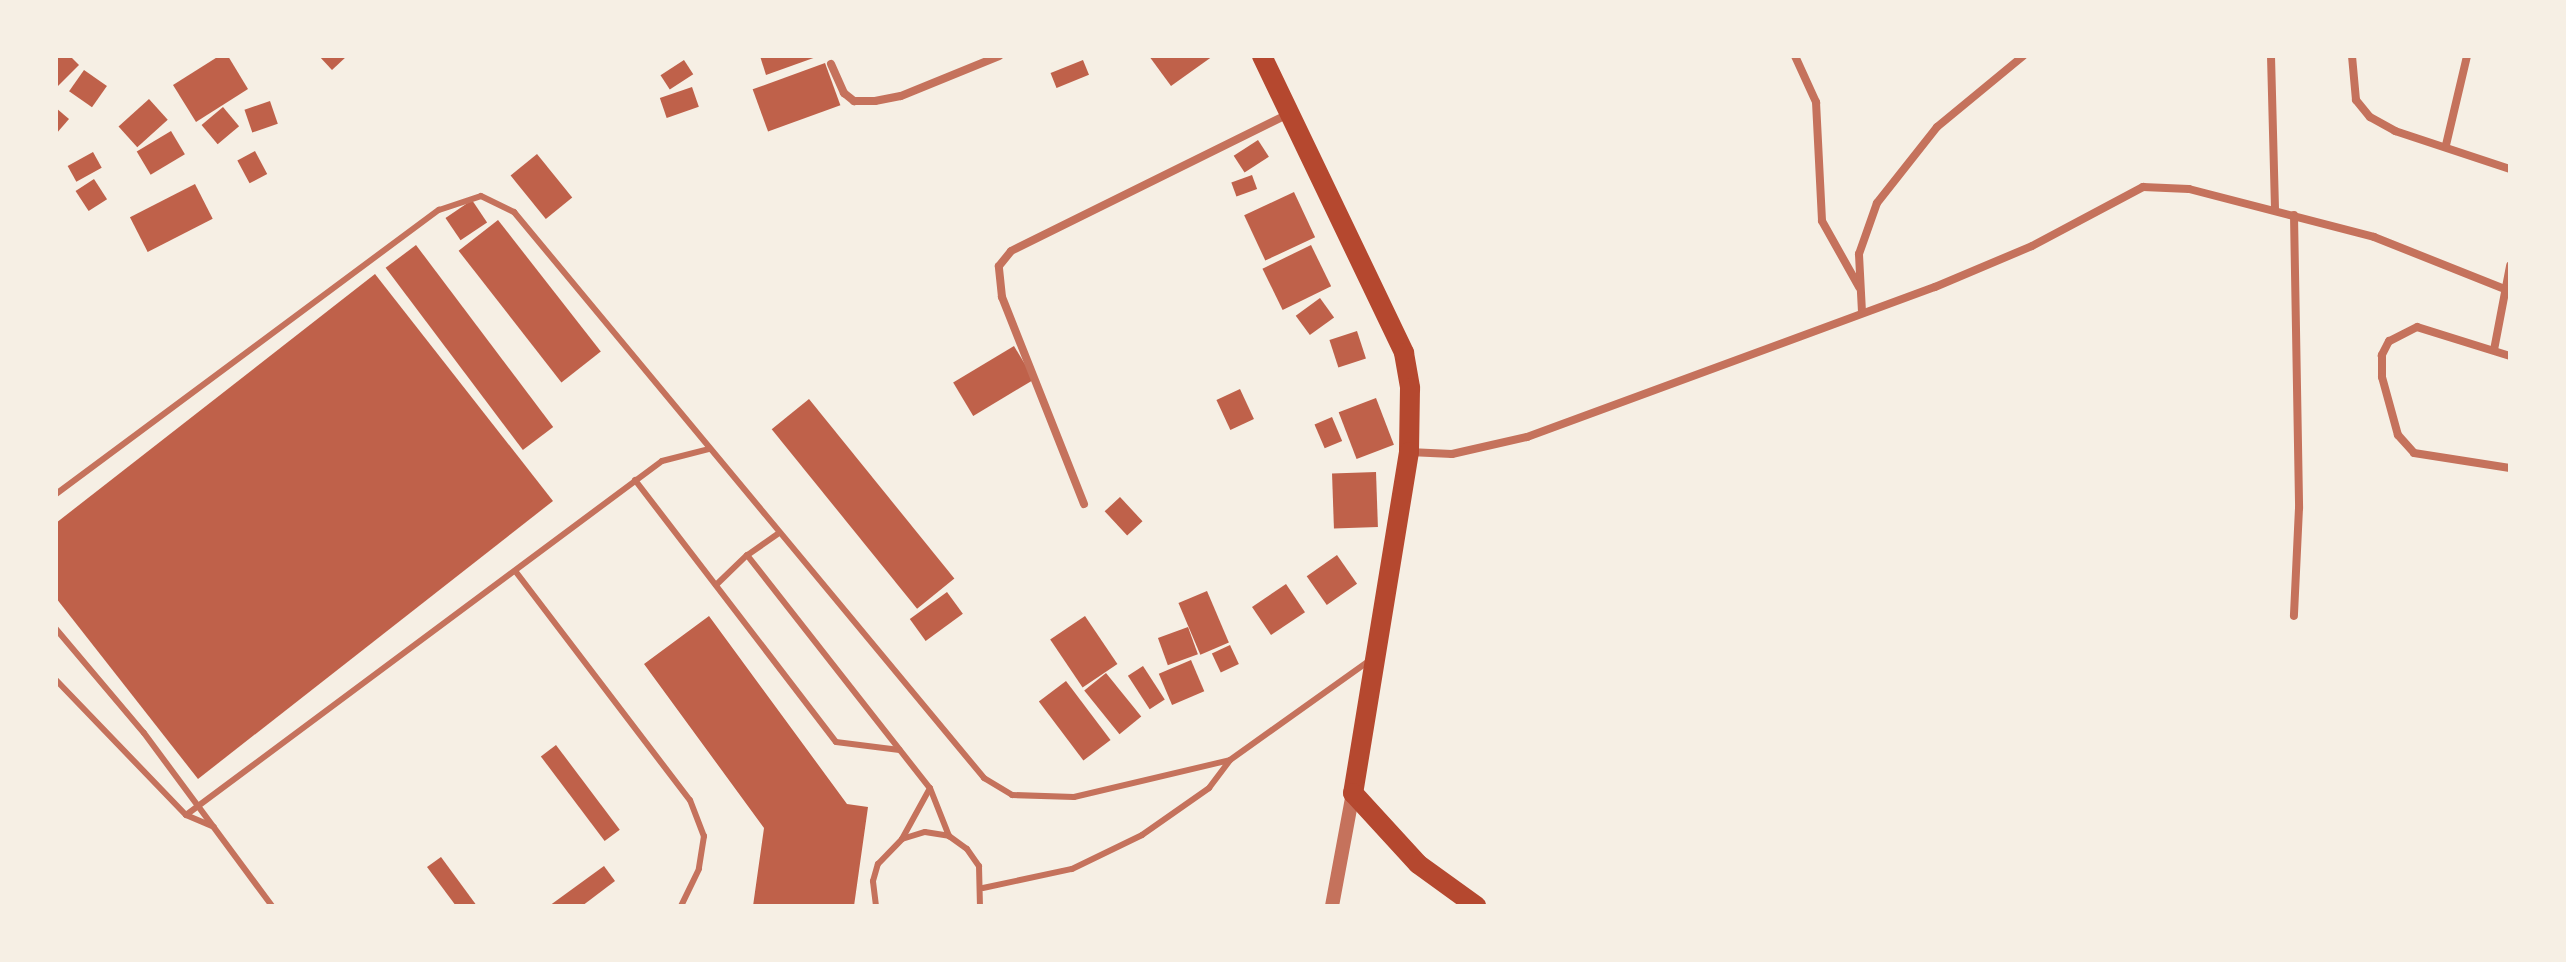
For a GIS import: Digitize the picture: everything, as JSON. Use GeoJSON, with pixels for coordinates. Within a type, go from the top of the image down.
{"type":"FeatureCollection","features":[{"type":"Feature","properties":{"kind":"main road"},"geometry":{"type":"LineString","coordinates":[[1262,56],[1292,112],[1404,353],[1412,424],[1409,452],[1353,793],[1418,864],[1476,906]]}},
{"type":"Feature","properties":{"kind":"street"},"geometry":{"type":"LineString","coordinates":[[831,64],[844,93],[854,101],[875,101],[901,96],[999,56]]}},
{"type":"Feature","properties":{"kind":"street"},"geometry":{"type":"LineString","coordinates":[[1795,56],[1816,102],[1822,221],[1859,288]]}},
{"type":"Feature","properties":{"kind":"street"},"geometry":{"type":"LineString","coordinates":[[1862,312],[1859,288],[1862,238],[1877,203],[1937,127],[2023,56]]}},
{"type":"Feature","properties":{"kind":"street"},"geometry":{"type":"LineString","coordinates":[[2271,56],[2275,210]]}},
{"type":"Feature","properties":{"kind":"street"},"geometry":{"type":"LineString","coordinates":[[2352,56],[2356,100],[2370,117],[2395,131],[2446,145],[2510,169]]}},
{"type":"Feature","properties":{"kind":"street"},"geometry":{"type":"LineString","coordinates":[[2446,145],[2467,56]]}},
{"type":"Feature","properties":{"kind":"street"},"geometry":{"type":"LineString","coordinates":[[1084,504],[1002,297],[999,266],[1011,251],[1292,112]]}},
{"type":"Feature","properties":{"kind":"street"},"geometry":{"type":"LineString","coordinates":[[1409,452],[1452,454],[1527,437],[2032,246],[2143,187],[2163,184],[2374,237],[2507,290]]}},
{"type":"Feature","properties":{"kind":"street"},"geometry":{"type":"LineString","coordinates":[[2294,215],[2299,508],[2294,616]]}},
{"type":"Feature","properties":{"kind":"street"},"geometry":{"type":"LineString","coordinates":[[2494,350],[2510,266]]}},
{"type":"Feature","properties":{"kind":"street"},"geometry":{"type":"LineString","coordinates":[[2510,356],[2417,327],[2389,341],[2382,355],[2382,377],[2398,435],[2414,453],[2510,468]]}},
{"type":"Feature","properties":{"kind":"street"},"geometry":{"type":"LineString","coordinates":[[1332,906],[1353,793]]}},
{"type":"Feature","properties":{"kind":"lane"},"geometry":{"type":"LineString","coordinates":[[56,494],[439,210],[481,196],[514,212],[984,778],[1012,795],[1074,797],[1230,760]]}},
{"type":"Feature","properties":{"kind":"lane"},"geometry":{"type":"LineString","coordinates":[[186,815],[662,461],[709,449]]}},
{"type":"Feature","properties":{"kind":"lane"},"geometry":{"type":"LineString","coordinates":[[635,480],[836,742],[899,750]]}},
{"type":"Feature","properties":{"kind":"lane"},"geometry":{"type":"LineString","coordinates":[[716,585],[747,555],[779,533]]}},
{"type":"Feature","properties":{"kind":"lane"},"geometry":{"type":"LineString","coordinates":[[747,555],[930,788],[949,836]]}},
{"type":"Feature","properties":{"kind":"lane"},"geometry":{"type":"LineString","coordinates":[[516,572],[690,800],[704,836],[699,869],[681,906]]}},
{"type":"Feature","properties":{"kind":"lane"},"geometry":{"type":"LineString","coordinates":[[56,629],[200,806],[272,906]]}},
{"type":"Feature","properties":{"kind":"lane"},"geometry":{"type":"LineString","coordinates":[[983,888],[1072,869],[1142,835],[1209,788],[1230,760],[1377,656]]}},
{"type":"Feature","properties":{"kind":"lane"},"geometry":{"type":"LineString","coordinates":[[56,680],[186,815],[214,827]]}},
{"type":"Feature","properties":{"kind":"lane"},"geometry":{"type":"LineString","coordinates":[[876,906],[873,881],[878,864],[902,839],[930,788]]}},
{"type":"Feature","properties":{"kind":"lane"},"geometry":{"type":"LineString","coordinates":[[902,839],[925,832],[949,836],[967,849],[979,866],[983,888],[980,906]]}},
{"type":"Feature","properties":{"kind":"building"},"geometry":{"type":"Polygon","coordinates":[[[56,56],[70,56],[79,65],[56,88],[56,56]]]}},
{"type":"Feature","properties":{"kind":"building"},"geometry":{"type":"Polygon","coordinates":[[[219,56],[228,56],[248,89],[196,122],[173,85],[219,56]]]}},
{"type":"Feature","properties":{"kind":"building"},"geometry":{"type":"Polygon","coordinates":[[[319,56],[347,56],[332,70],[319,56]]]}},
{"type":"Feature","properties":{"kind":"building"},"geometry":{"type":"Polygon","coordinates":[[[760,56],[819,56],[766,75],[760,56]]]}},
{"type":"Feature","properties":{"kind":"building"},"geometry":{"type":"Polygon","coordinates":[[[1149,56],[1213,56],[1171,86],[1149,56]]]}},
{"type":"Feature","properties":{"kind":"building"},"geometry":{"type":"Polygon","coordinates":[[[684,60],[693,74],[670,90],[661,75],[684,60]]]}},
{"type":"Feature","properties":{"kind":"building"},"geometry":{"type":"Polygon","coordinates":[[[1083,60],[1089,75],[1057,88],[1051,73],[1083,60]]]}},
{"type":"Feature","properties":{"kind":"building"},"geometry":{"type":"Polygon","coordinates":[[[825,63],[840,105],[768,132],[753,89],[825,63]]]}},
{"type":"Feature","properties":{"kind":"building"},"geometry":{"type":"Polygon","coordinates":[[[84,70],[107,86],[92,107],[69,91],[84,70]]]}},
{"type":"Feature","properties":{"kind":"building"},"geometry":{"type":"Polygon","coordinates":[[[692,87],[699,107],[667,118],[660,98],[692,87]]]}},
{"type":"Feature","properties":{"kind":"building"},"geometry":{"type":"Polygon","coordinates":[[[149,99],[168,120],[137,147],[119,126],[149,99]]]}},
{"type":"Feature","properties":{"kind":"building"},"geometry":{"type":"Polygon","coordinates":[[[270,101],[278,124],[252,132],[244,110],[270,101]]]}},
{"type":"Feature","properties":{"kind":"building"},"geometry":{"type":"Polygon","coordinates":[[[223,107],[239,126],[218,144],[202,125],[223,107]]]}},
{"type":"Feature","properties":{"kind":"building"},"geometry":{"type":"Polygon","coordinates":[[[56,108],[69,119],[56,134],[56,108]]]}},
{"type":"Feature","properties":{"kind":"building"},"geometry":{"type":"Polygon","coordinates":[[[171,131],[185,154],[151,175],[137,152],[171,131]]]}},
{"type":"Feature","properties":{"kind":"building"},"geometry":{"type":"Polygon","coordinates":[[[1258,140],[1269,157],[1245,173],[1234,156],[1258,140]]]}},
{"type":"Feature","properties":{"kind":"building"},"geometry":{"type":"Polygon","coordinates":[[[255,151],[267,174],[250,183],[237,160],[255,151]]]}},
{"type":"Feature","properties":{"kind":"building"},"geometry":{"type":"Polygon","coordinates":[[[93,152],[102,168],[76,182],[68,166],[93,152]]]}},
{"type":"Feature","properties":{"kind":"building"},"geometry":{"type":"Polygon","coordinates":[[[537,154],[572,198],[546,219],[511,175],[537,154]]]}},
{"type":"Feature","properties":{"kind":"building"},"geometry":{"type":"Polygon","coordinates":[[[1252,175],[1257,189],[1236,197],[1231,183],[1252,175]]]}},
{"type":"Feature","properties":{"kind":"building"},"geometry":{"type":"Polygon","coordinates":[[[94,179],[107,199],[89,211],[76,191],[94,179]]]}},
{"type":"Feature","properties":{"kind":"building"},"geometry":{"type":"Polygon","coordinates":[[[195,184],[213,219],[148,252],[130,217],[195,184]]]}},
{"type":"Feature","properties":{"kind":"building"},"geometry":{"type":"Polygon","coordinates":[[[1294,192],[1315,237],[1265,261],[1244,215],[1294,192]]]}},
{"type":"Feature","properties":{"kind":"building"},"geometry":{"type":"Polygon","coordinates":[[[472,200],[487,222],[461,240],[445,218],[472,200]]]}},
{"type":"Feature","properties":{"kind":"building"},"geometry":{"type":"Polygon","coordinates":[[[498,220],[601,352],[561,382],[459,251],[498,220]]]}},
{"type":"Feature","properties":{"kind":"building"},"geometry":{"type":"Polygon","coordinates":[[[416,245],[553,427],[523,450],[386,268],[416,245]]]}},
{"type":"Feature","properties":{"kind":"building"},"geometry":{"type":"Polygon","coordinates":[[[1311,245],[1331,286],[1283,310],[1262,269],[1311,245]]]}},
{"type":"Feature","properties":{"kind":"building"},"geometry":{"type":"Polygon","coordinates":[[[375,274],[553,501],[198,779],[56,598],[56,523],[375,274]]]}},
{"type":"Feature","properties":{"kind":"building"},"geometry":{"type":"Polygon","coordinates":[[[1320,298],[1334,317],[1310,335],[1296,316],[1320,298]]]}},
{"type":"Feature","properties":{"kind":"building"},"geometry":{"type":"Polygon","coordinates":[[[1357,331],[1366,359],[1338,368],[1329,340],[1357,331]]]}},
{"type":"Feature","properties":{"kind":"building"},"geometry":{"type":"Polygon","coordinates":[[[1014,346],[1034,379],[973,416],[953,383],[1014,346]]]}},
{"type":"Feature","properties":{"kind":"building"},"geometry":{"type":"Polygon","coordinates":[[[1240,389],[1254,419],[1230,430],[1216,400],[1240,389]]]}},
{"type":"Feature","properties":{"kind":"building"},"geometry":{"type":"Polygon","coordinates":[[[1376,398],[1394,445],[1357,459],[1339,412],[1376,398]]]}},
{"type":"Feature","properties":{"kind":"building"},"geometry":{"type":"Polygon","coordinates":[[[809,399],[954,579],[917,609],[772,429],[809,399]]]}},
{"type":"Feature","properties":{"kind":"building"},"geometry":{"type":"Polygon","coordinates":[[[1332,417],[1342,441],[1325,448],[1315,424],[1332,417]]]}},
{"type":"Feature","properties":{"kind":"building"},"geometry":{"type":"Polygon","coordinates":[[[1376,472],[1378,527],[1334,529],[1332,474],[1376,472]]]}},
{"type":"Feature","properties":{"kind":"building"},"geometry":{"type":"Polygon","coordinates":[[[1120,497],[1143,521],[1127,535],[1105,511],[1120,497]]]}},
{"type":"Feature","properties":{"kind":"building"},"geometry":{"type":"Polygon","coordinates":[[[1337,555],[1357,584],[1327,605],[1307,576],[1337,555]]]}},
{"type":"Feature","properties":{"kind":"building"},"geometry":{"type":"Polygon","coordinates":[[[1286,584],[1305,612],[1271,635],[1252,607],[1286,584]]]}},
{"type":"Feature","properties":{"kind":"building"},"geometry":{"type":"Polygon","coordinates":[[[1207,591],[1229,643],[1200,655],[1178,603],[1207,591]]]}},
{"type":"Feature","properties":{"kind":"building"},"geometry":{"type":"Polygon","coordinates":[[[947,592],[963,614],[926,641],[910,619],[947,592]]]}},
{"type":"Feature","properties":{"kind":"building"},"geometry":{"type":"Polygon","coordinates":[[[709,616],[847,804],[868,807],[854,906],[753,906],[764,828],[644,664],[709,616]]]}},
{"type":"Feature","properties":{"kind":"building"},"geometry":{"type":"Polygon","coordinates":[[[1085,616],[1117,664],[1083,688],[1050,639],[1085,616]]]}},
{"type":"Feature","properties":{"kind":"building"},"geometry":{"type":"Polygon","coordinates":[[[1188,627],[1198,654],[1168,665],[1158,638],[1188,627]]]}},
{"type":"Feature","properties":{"kind":"building"},"geometry":{"type":"Polygon","coordinates":[[[1230,645],[1239,664],[1221,672],[1212,653],[1230,645]]]}},
{"type":"Feature","properties":{"kind":"building"},"geometry":{"type":"Polygon","coordinates":[[[1191,660],[1204,691],[1172,705],[1159,674],[1191,660]]]}},
{"type":"Feature","properties":{"kind":"building"},"geometry":{"type":"Polygon","coordinates":[[[1143,666],[1165,700],[1150,709],[1128,676],[1143,666]]]}},
{"type":"Feature","properties":{"kind":"building"},"geometry":{"type":"Polygon","coordinates":[[[1106,673],[1141,717],[1119,734],[1084,691],[1106,673]]]}},
{"type":"Feature","properties":{"kind":"building"},"geometry":{"type":"Polygon","coordinates":[[[1066,681],[1111,740],[1083,761],[1039,701],[1066,681]]]}},
{"type":"Feature","properties":{"kind":"building"},"geometry":{"type":"Polygon","coordinates":[[[556,745],[620,830],[605,841],[541,756],[556,745]]]}},
{"type":"Feature","properties":{"kind":"building"},"geometry":{"type":"Polygon","coordinates":[[[441,857],[477,906],[456,906],[427,867],[441,857]]]}},
{"type":"Feature","properties":{"kind":"building"},"geometry":{"type":"Polygon","coordinates":[[[604,866],[615,881],[582,906],[549,906],[604,866]]]}}]}
